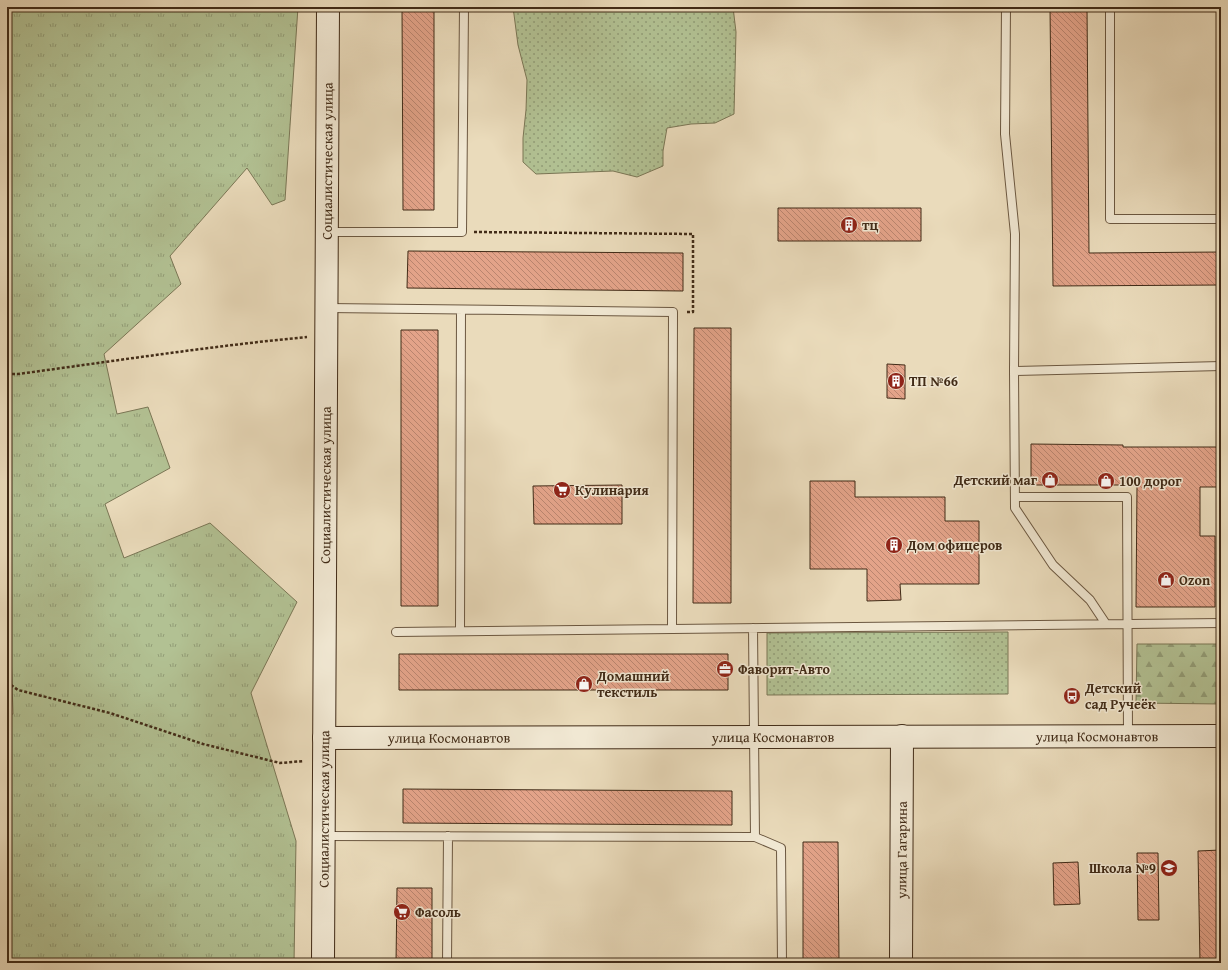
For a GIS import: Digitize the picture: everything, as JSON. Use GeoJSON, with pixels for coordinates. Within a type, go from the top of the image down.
{"type":"FeatureCollection","features":[{"type":"Feature","properties":{"kind":"main road","name":"Социалистическая улица"},"geometry":{"type":"LineString","coordinates":[[324,963],[324,738],[328,335],[328,7]]}},
{"type":"Feature","properties":{"kind":"main road","name":"улица Гагарина"},"geometry":{"type":"LineString","coordinates":[[901,963],[902,736]]}},
{"type":"Feature","properties":{"kind":"main road","name":"улица Космонавтов"},"geometry":{"type":"LineString","coordinates":[[324,738],[1221,736]]}},
{"type":"Feature","properties":{"kind":"lane"},"geometry":{"type":"LineString","coordinates":[[328,232],[462,232],[464,7]]}},
{"type":"Feature","properties":{"kind":"lane"},"geometry":{"type":"LineString","coordinates":[[1006,7],[1005,134],[1015,234],[1015,508],[1053,565],[1090,600],[1106,624]]}},
{"type":"Feature","properties":{"kind":"lane"},"geometry":{"type":"LineString","coordinates":[[1110,7],[1110,220],[1221,220]]}},
{"type":"Feature","properties":{"kind":"lane"},"geometry":{"type":"LineString","coordinates":[[328,308],[673,312],[672,629]]}},
{"type":"Feature","properties":{"kind":"lane"},"geometry":{"type":"LineString","coordinates":[[460,631],[462,310]]}},
{"type":"Feature","properties":{"kind":"lane"},"geometry":{"type":"LineString","coordinates":[[1014,371],[1221,366]]}},
{"type":"Feature","properties":{"kind":"lane"},"geometry":{"type":"LineString","coordinates":[[1015,497],[1127,497],[1128,736]]}},
{"type":"Feature","properties":{"kind":"lane"},"geometry":{"type":"LineString","coordinates":[[396,632],[1221,623]]}},
{"type":"Feature","properties":{"kind":"lane"},"geometry":{"type":"LineString","coordinates":[[754,628],[755,837]]}},
{"type":"Feature","properties":{"kind":"lane"},"geometry":{"type":"LineString","coordinates":[[324,836],[755,837],[780,848],[782,963]]}},
{"type":"Feature","properties":{"kind":"lane"},"geometry":{"type":"LineString","coordinates":[[447,963],[448,836]]}},
{"type":"Feature","properties":{"kind":"path"},"geometry":{"type":"LineString","coordinates":[[462,232],[693,234],[693,312],[673,312]]}},
{"type":"Feature","properties":{"kind":"path"},"geometry":{"type":"LineString","coordinates":[[7,374],[26,373],[243,343],[328,335]]}},
{"type":"Feature","properties":{"kind":"path"},"geometry":{"type":"LineString","coordinates":[[7,682],[18,690],[110,713],[203,744],[280,763],[324,760]]}},
{"type":"Feature","properties":{"kind":"green space"},"geometry":{"type":"Polygon","coordinates":[[[7,7],[298,7],[285,200],[272,205],[247,168],[170,256],[181,284],[104,354],[117,414],[148,407],[170,468],[105,504],[124,558],[210,523],[297,602],[251,693],[296,841],[294,963],[7,963],[7,715],[13,714],[7,523],[7,7]]]}},
{"type":"Feature","properties":{"kind":"green space"},"geometry":{"type":"Polygon","coordinates":[[[513,7],[733,7],[736,32],[734,114],[715,123],[691,124],[667,128],[663,151],[663,166],[637,177],[613,171],[536,174],[523,162],[527,80],[518,45],[513,7]]]}},
{"type":"Feature","properties":{"kind":"green space"},"geometry":{"type":"Polygon","coordinates":[[[1008,632],[1008,694],[767,695],[767,633],[1008,632]]]}},
{"type":"Feature","properties":{"kind":"green space"},"geometry":{"type":"Polygon","coordinates":[[[1137,644],[1221,644],[1221,704],[1136,703],[1137,644]]]}},
{"type":"Feature","properties":{"kind":"building"},"geometry":{"type":"Polygon","coordinates":[[[402,7],[434,7],[434,210],[403,210],[402,7]]]}},
{"type":"Feature","properties":{"kind":"building"},"geometry":{"type":"Polygon","coordinates":[[[1050,7],[1087,7],[1089,253],[1221,252],[1221,285],[1053,286],[1050,7]]]}},
{"type":"Feature","properties":{"kind":"building","name":"тц"},"geometry":{"type":"Polygon","coordinates":[[[778,208],[921,208],[921,241],[778,241],[778,208]]]}},
{"type":"Feature","properties":{"kind":"building"},"geometry":{"type":"Polygon","coordinates":[[[408,251],[683,253],[683,291],[407,288],[408,251]]]}},
{"type":"Feature","properties":{"kind":"building"},"geometry":{"type":"Polygon","coordinates":[[[694,328],[731,328],[731,603],[693,603],[694,328]]]}},
{"type":"Feature","properties":{"kind":"building"},"geometry":{"type":"Polygon","coordinates":[[[401,330],[438,330],[438,606],[401,606],[401,330]]]}},
{"type":"Feature","properties":{"kind":"building","name":"ТП №66"},"geometry":{"type":"Polygon","coordinates":[[[887,364],[905,365],[905,399],[887,398],[887,364]]]}},
{"type":"Feature","properties":{"kind":"building"},"geometry":{"type":"Polygon","coordinates":[[[1031,444],[1123,445],[1123,447],[1221,447],[1221,487],[1200,487],[1200,536],[1215,536],[1215,607],[1136,607],[1137,485],[1031,485],[1031,444]]]}},
{"type":"Feature","properties":{"kind":"building","name":"Дом офицеров"},"geometry":{"type":"Polygon","coordinates":[[[810,481],[855,481],[855,497],[945,497],[945,521],[979,521],[979,584],[900,584],[901,600],[867,601],[867,569],[810,569],[810,481]]]}},
{"type":"Feature","properties":{"kind":"building"},"geometry":{"type":"Polygon","coordinates":[[[622,485],[622,524],[534,524],[533,486],[622,485]]]}},
{"type":"Feature","properties":{"kind":"building"},"geometry":{"type":"Polygon","coordinates":[[[399,654],[728,654],[728,690],[399,690],[399,654]]]}},
{"type":"Feature","properties":{"kind":"building"},"geometry":{"type":"Polygon","coordinates":[[[403,789],[732,791],[732,825],[403,823],[403,789]]]}},
{"type":"Feature","properties":{"kind":"building"},"geometry":{"type":"Polygon","coordinates":[[[803,842],[838,842],[839,963],[803,963],[803,842]]]}},
{"type":"Feature","properties":{"kind":"building"},"geometry":{"type":"Polygon","coordinates":[[[1221,850],[1221,963],[1200,963],[1198,851],[1221,850]]]}},
{"type":"Feature","properties":{"kind":"building"},"geometry":{"type":"Polygon","coordinates":[[[1137,853],[1158,853],[1159,920],[1138,920],[1137,853]]]}},
{"type":"Feature","properties":{"kind":"building"},"geometry":{"type":"Polygon","coordinates":[[[1078,862],[1080,904],[1054,905],[1053,863],[1078,862]]]}},
{"type":"Feature","properties":{"kind":"building"},"geometry":{"type":"Polygon","coordinates":[[[397,888],[432,888],[432,963],[396,963],[397,888]]]}},
{"type":"Feature","properties":{"kind":"place","name":"тц"},"geometry":{"type":"Point","coordinates":[849,225]}},
{"type":"Feature","properties":{"kind":"place","name":"ТП №66"},"geometry":{"type":"Point","coordinates":[896,381]}},
{"type":"Feature","properties":{"kind":"place","name":"Детский маг"},"geometry":{"type":"Point","coordinates":[1050,480]}},
{"type":"Feature","properties":{"kind":"place","name":"100 дорог"},"geometry":{"type":"Point","coordinates":[1106,481]}},
{"type":"Feature","properties":{"kind":"place","name":"Кулинария"},"geometry":{"type":"Point","coordinates":[562,490]}},
{"type":"Feature","properties":{"kind":"place","name":"Дом офицеров"},"geometry":{"type":"Point","coordinates":[894,545]}},
{"type":"Feature","properties":{"kind":"place","name":"Ozon"},"geometry":{"type":"Point","coordinates":[1166,580]}},
{"type":"Feature","properties":{"kind":"place","name":"Фаворит-Авто"},"geometry":{"type":"Point","coordinates":[725,669]}},
{"type":"Feature","properties":{"kind":"place","name":"Домашний текстиль"},"geometry":{"type":"Point","coordinates":[584,684]}},
{"type":"Feature","properties":{"kind":"place","name":"Детский сад Ручеёк"},"geometry":{"type":"Point","coordinates":[1072,696]}},
{"type":"Feature","properties":{"kind":"place","name":"Школа №9"},"geometry":{"type":"Point","coordinates":[1169,868]}},
{"type":"Feature","properties":{"kind":"place","name":"Фасоль"},"geometry":{"type":"Point","coordinates":[402,912]}}]}
